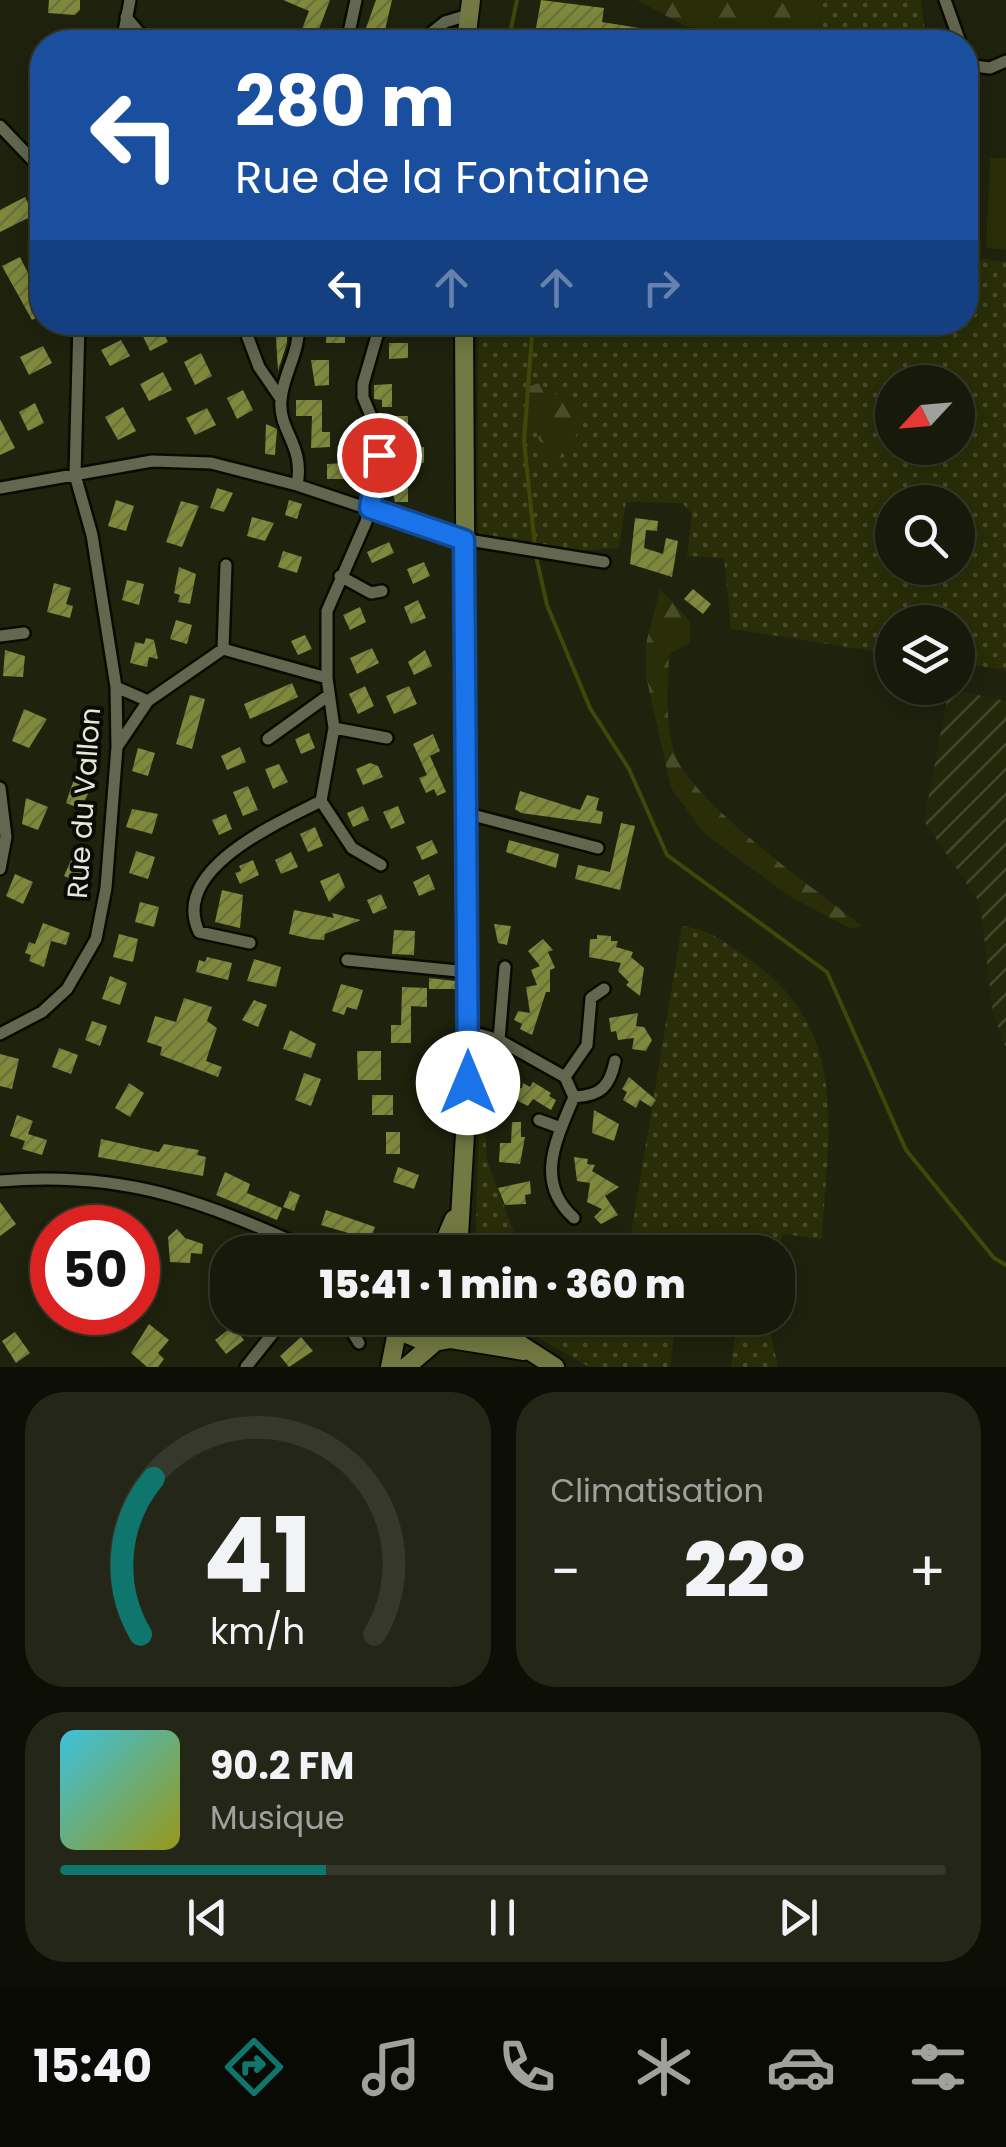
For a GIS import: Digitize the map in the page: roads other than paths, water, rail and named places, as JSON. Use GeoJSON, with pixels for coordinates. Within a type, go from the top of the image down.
{"type":"FeatureCollection","features":[{"type":"Feature","properties":{"kind":"main road"},"geometry":{"type":"LineString","coordinates":[[459,1235],[468,1031],[464,335]]}},
{"type":"Feature","properties":{"kind":"main road"},"geometry":{"type":"LineString","coordinates":[[446,1235],[461,1194]]}},
{"type":"Feature","properties":{"kind":"main road"},"geometry":{"type":"LineString","coordinates":[[390,1367],[396,1335]]}},
{"type":"Feature","properties":{"kind":"main road"},"geometry":{"type":"LineString","coordinates":[[412,1335],[417,1340],[524,1351]]}},
{"type":"Feature","properties":{"kind":"main road"},"geometry":{"type":"LineString","coordinates":[[406,1367],[449,1335]]}},
{"type":"Feature","properties":{"kind":"main road"},"geometry":{"type":"LineString","coordinates":[[502,1335],[554,1367]]}},
{"type":"Feature","properties":{"kind":"street"},"geometry":{"type":"LineString","coordinates":[[124,30],[130,0]]}},
{"type":"Feature","properties":{"kind":"street"},"geometry":{"type":"LineString","coordinates":[[350,30],[356,0]]}},
{"type":"Feature","properties":{"kind":"street"},"geometry":{"type":"LineString","coordinates":[[945,0],[956,30]]}},
{"type":"Feature","properties":{"kind":"street"},"geometry":{"type":"LineString","coordinates":[[435,30],[470,7]]}},
{"type":"Feature","properties":{"kind":"street"},"geometry":{"type":"LineString","coordinates":[[126,16],[137,30]]}},
{"type":"Feature","properties":{"kind":"street"},"geometry":{"type":"LineString","coordinates":[[978,66],[990,68],[1006,61]]}},
{"type":"Feature","properties":{"kind":"street"},"geometry":{"type":"LineString","coordinates":[[0,126],[30,157]]}},
{"type":"Feature","properties":{"kind":"street","name":"Rue du Vallon"},"geometry":{"type":"LineString","coordinates":[[0,1034],[42,1012],[67,989],[96,939],[106,888],[117,747],[116,687],[92,535],[75,475],[79,335]]}},
{"type":"Feature","properties":{"kind":"street"},"geometry":{"type":"LineString","coordinates":[[247,335],[259,367],[280,399],[301,462],[297,485]]}},
{"type":"Feature","properties":{"kind":"street"},"geometry":{"type":"LineString","coordinates":[[280,399],[298,352],[298,335]]}},
{"type":"Feature","properties":{"kind":"street"},"geometry":{"type":"LineString","coordinates":[[377,335],[362,397],[379,444],[370,508],[327,611],[326,678],[334,728],[321,801],[352,848],[381,866]]}},
{"type":"Feature","properties":{"kind":"street"},"geometry":{"type":"LineString","coordinates":[[0,488],[175,460],[240,468],[464,540],[604,562]]}},
{"type":"Feature","properties":{"kind":"street"},"geometry":{"type":"LineString","coordinates":[[223,649],[226,565]]}},
{"type":"Feature","properties":{"kind":"street"},"geometry":{"type":"LineString","coordinates":[[340,576],[371,593],[382,591]]}},
{"type":"Feature","properties":{"kind":"street"},"geometry":{"type":"LineString","coordinates":[[0,636],[24,633]]}},
{"type":"Feature","properties":{"kind":"street"},"geometry":{"type":"LineString","coordinates":[[223,649],[326,678]]}},
{"type":"Feature","properties":{"kind":"street"},"geometry":{"type":"LineString","coordinates":[[117,747],[148,701],[223,649]]}},
{"type":"Feature","properties":{"kind":"street"},"geometry":{"type":"LineString","coordinates":[[116,687],[148,701]]}},
{"type":"Feature","properties":{"kind":"street"},"geometry":{"type":"LineString","coordinates":[[268,739],[329,695]]}},
{"type":"Feature","properties":{"kind":"street"},"geometry":{"type":"LineString","coordinates":[[334,728],[387,738]]}},
{"type":"Feature","properties":{"kind":"street"},"geometry":{"type":"LineString","coordinates":[[0,788],[6,837],[0,869]]}},
{"type":"Feature","properties":{"kind":"street"},"geometry":{"type":"LineString","coordinates":[[250,942],[200,932],[195,922],[200,888],[212,870],[244,841],[321,801]]}},
{"type":"Feature","properties":{"kind":"street"},"geometry":{"type":"LineString","coordinates":[[465,813],[598,848]]}},
{"type":"Feature","properties":{"kind":"street"},"geometry":{"type":"LineString","coordinates":[[347,960],[468,972]]}},
{"type":"Feature","properties":{"kind":"street"},"geometry":{"type":"LineString","coordinates":[[499,1040],[505,967]]}},
{"type":"Feature","properties":{"kind":"street"},"geometry":{"type":"LineString","coordinates":[[565,1077],[587,1045],[591,998],[604,989]]}},
{"type":"Feature","properties":{"kind":"street"},"geometry":{"type":"LineString","coordinates":[[468,1031],[499,1040],[565,1077],[574,1097],[561,1128],[550,1186],[558,1203],[574,1218]]}},
{"type":"Feature","properties":{"kind":"street"},"geometry":{"type":"LineString","coordinates":[[574,1097],[599,1092],[610,1083],[615,1061]]}},
{"type":"Feature","properties":{"kind":"street"},"geometry":{"type":"LineString","coordinates":[[539,1120],[561,1128]]}},
{"type":"Feature","properties":{"kind":"street"},"geometry":{"type":"LineString","coordinates":[[0,1181],[88,1179],[182,1195],[276,1235]]}},
{"type":"Feature","properties":{"kind":"street"},"geometry":{"type":"LineString","coordinates":[[246,1367],[271,1335]]}},
{"type":"Feature","properties":{"kind":"street"},"geometry":{"type":"LineString","coordinates":[[354,1335],[358,1343]]}},
{"type":"Feature","properties":{"kind":"waterway"},"geometry":{"type":"LineString","coordinates":[[511,30],[517,0]]}},
{"type":"Feature","properties":{"kind":"waterway"},"geometry":{"type":"LineString","coordinates":[[532,335],[524,441],[535,547]]}},
{"type":"Feature","properties":{"kind":"waterway"},"geometry":{"type":"LineString","coordinates":[[536,556],[547,605],[590,708],[629,769],[667,855],[827,972],[906,1150],[994,1258],[1006,1265]]}}]}
